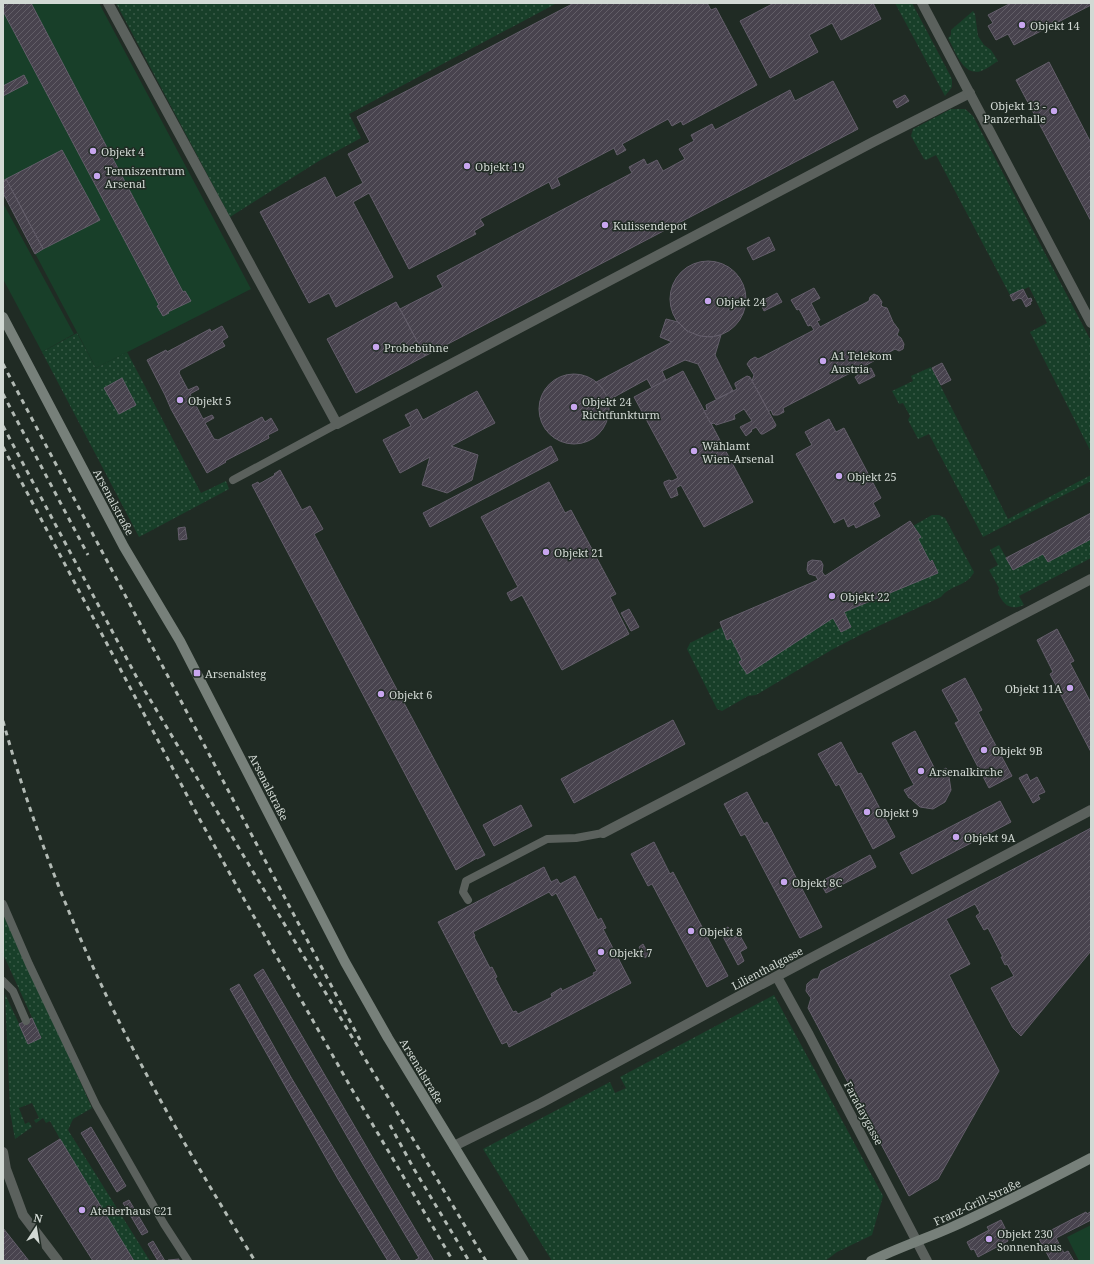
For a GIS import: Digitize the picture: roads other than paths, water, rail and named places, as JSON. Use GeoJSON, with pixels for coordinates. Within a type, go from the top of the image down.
{"type":"FeatureCollection","features":[{"type":"Feature","properties":{"kind":"main road","name":"Arsenalstraße"},"geometry":{"type":"LineString","coordinates":[[3,317],[124,547],[180,641],[342,957],[388,1038],[524,1261]]}},
{"type":"Feature","properties":{"kind":"main road","name":"Franz-Grill-Straße"},"geometry":{"type":"LineString","coordinates":[[871,1261],[897,1248],[940,1233],[998,1207],[1091,1158]]}},
{"type":"Feature","properties":{"kind":"street"},"geometry":{"type":"LineString","coordinates":[[108,3],[337,424],[970,92]]}},
{"type":"Feature","properties":{"kind":"street"},"geometry":{"type":"LineString","coordinates":[[922,3],[1091,323]]}},
{"type":"Feature","properties":{"kind":"street"},"geometry":{"type":"LineString","coordinates":[[603,833],[1091,579]]}},
{"type":"Feature","properties":{"kind":"street","name":"Lilienthalgasse"},"geometry":{"type":"LineString","coordinates":[[454,1146],[541,1103],[1091,810]]}},
{"type":"Feature","properties":{"kind":"street","name":"Faradaygasse"},"geometry":{"type":"LineString","coordinates":[[777,977],[813,1042],[927,1261]]}},
{"type":"Feature","properties":{"kind":"street"},"geometry":{"type":"LineString","coordinates":[[3,1152],[4,1170],[23,1215],[58,1261]]}},
{"type":"Feature","properties":{"kind":"lane"},"geometry":{"type":"LineString","coordinates":[[233,480],[337,424]]}},
{"type":"Feature","properties":{"kind":"lane"},"geometry":{"type":"LineString","coordinates":[[468,900],[463,892],[466,881],[547,839],[576,838],[603,833]]}},
{"type":"Feature","properties":{"kind":"lane"},"geometry":{"type":"LineString","coordinates":[[3,904],[29,964],[96,1105],[164,1224],[188,1261]]}},
{"type":"Feature","properties":{"kind":"lane"},"geometry":{"type":"LineString","coordinates":[[3,981],[13,991],[26,1021]]}},
{"type":"Feature","properties":{"kind":"railway"},"geometry":{"type":"LineString","coordinates":[[3,364],[360,1040]]}},
{"type":"Feature","properties":{"kind":"railway"},"geometry":{"type":"LineString","coordinates":[[3,394],[88,555]]}},
{"type":"Feature","properties":{"kind":"railway"},"geometry":{"type":"LineString","coordinates":[[3,426],[136,676],[486,1261]]}},
{"type":"Feature","properties":{"kind":"railway"},"geometry":{"type":"LineString","coordinates":[[3,447],[199,818],[350,1086],[453,1261]]}},
{"type":"Feature","properties":{"kind":"railway"},"geometry":{"type":"LineString","coordinates":[[3,721],[24,791],[62,896],[107,997],[141,1065],[255,1261]]}},
{"type":"Feature","properties":{"kind":"railway"},"geometry":{"type":"LineString","coordinates":[[390,1125],[414,1169],[469,1261]]}},
{"type":"Feature","properties":{"kind":"place","name":"Objekt 14"},"geometry":{"type":"Point","coordinates":[1022,25]}},
{"type":"Feature","properties":{"kind":"place","name":"Objekt 13 - Panzerhalle"},"geometry":{"type":"Point","coordinates":[1054,111]}},
{"type":"Feature","properties":{"kind":"place","name":"Objekt 4"},"geometry":{"type":"Point","coordinates":[93,151]}},
{"type":"Feature","properties":{"kind":"place","name":"Objekt 19"},"geometry":{"type":"Point","coordinates":[467,166]}},
{"type":"Feature","properties":{"kind":"place","name":"Tenniszentrum Arsenal"},"geometry":{"type":"Point","coordinates":[97,176]}},
{"type":"Feature","properties":{"kind":"place","name":"Kulissendepot"},"geometry":{"type":"Point","coordinates":[605,225]}},
{"type":"Feature","properties":{"kind":"place","name":"Objekt 24"},"geometry":{"type":"Point","coordinates":[708,301]}},
{"type":"Feature","properties":{"kind":"place","name":"Probebühne"},"geometry":{"type":"Point","coordinates":[376,347]}},
{"type":"Feature","properties":{"kind":"place","name":"A1 Telekom Austria"},"geometry":{"type":"Point","coordinates":[823,361]}},
{"type":"Feature","properties":{"kind":"place","name":"Objekt 5"},"geometry":{"type":"Point","coordinates":[180,400]}},
{"type":"Feature","properties":{"kind":"place","name":"Objekt 24 Richtfunkturm"},"geometry":{"type":"Point","coordinates":[574,407]}},
{"type":"Feature","properties":{"kind":"place","name":"Wählamt Wien-Arsenal"},"geometry":{"type":"Point","coordinates":[694,451]}},
{"type":"Feature","properties":{"kind":"place","name":"Objekt 25"},"geometry":{"type":"Point","coordinates":[839,476]}},
{"type":"Feature","properties":{"kind":"place","name":"Objekt 21"},"geometry":{"type":"Point","coordinates":[546,552]}},
{"type":"Feature","properties":{"kind":"place","name":"Objekt 22"},"geometry":{"type":"Point","coordinates":[832,596]}},
{"type":"Feature","properties":{"kind":"place","name":"Arsenalsteg"},"geometry":{"type":"Point","coordinates":[197,673]}},
{"type":"Feature","properties":{"kind":"place","name":"Objekt 11A"},"geometry":{"type":"Point","coordinates":[1070,688]}},
{"type":"Feature","properties":{"kind":"place","name":"Objekt 6"},"geometry":{"type":"Point","coordinates":[381,694]}},
{"type":"Feature","properties":{"kind":"place","name":"Objekt 9B"},"geometry":{"type":"Point","coordinates":[984,750]}},
{"type":"Feature","properties":{"kind":"place","name":"Arsenalkirche"},"geometry":{"type":"Point","coordinates":[921,771]}},
{"type":"Feature","properties":{"kind":"place","name":"Objekt 9"},"geometry":{"type":"Point","coordinates":[867,812]}},
{"type":"Feature","properties":{"kind":"place","name":"Objekt 9A"},"geometry":{"type":"Point","coordinates":[956,837]}},
{"type":"Feature","properties":{"kind":"place","name":"Objekt 8C"},"geometry":{"type":"Point","coordinates":[784,882]}},
{"type":"Feature","properties":{"kind":"place","name":"Objekt 8"},"geometry":{"type":"Point","coordinates":[691,931]}},
{"type":"Feature","properties":{"kind":"place","name":"Objekt 7"},"geometry":{"type":"Point","coordinates":[601,952]}},
{"type":"Feature","properties":{"kind":"place","name":"Atelierhaus C21"},"geometry":{"type":"Point","coordinates":[82,1210]}},
{"type":"Feature","properties":{"kind":"place","name":"Objekt 230 Sonnenhaus"},"geometry":{"type":"Point","coordinates":[989,1239]}}]}
